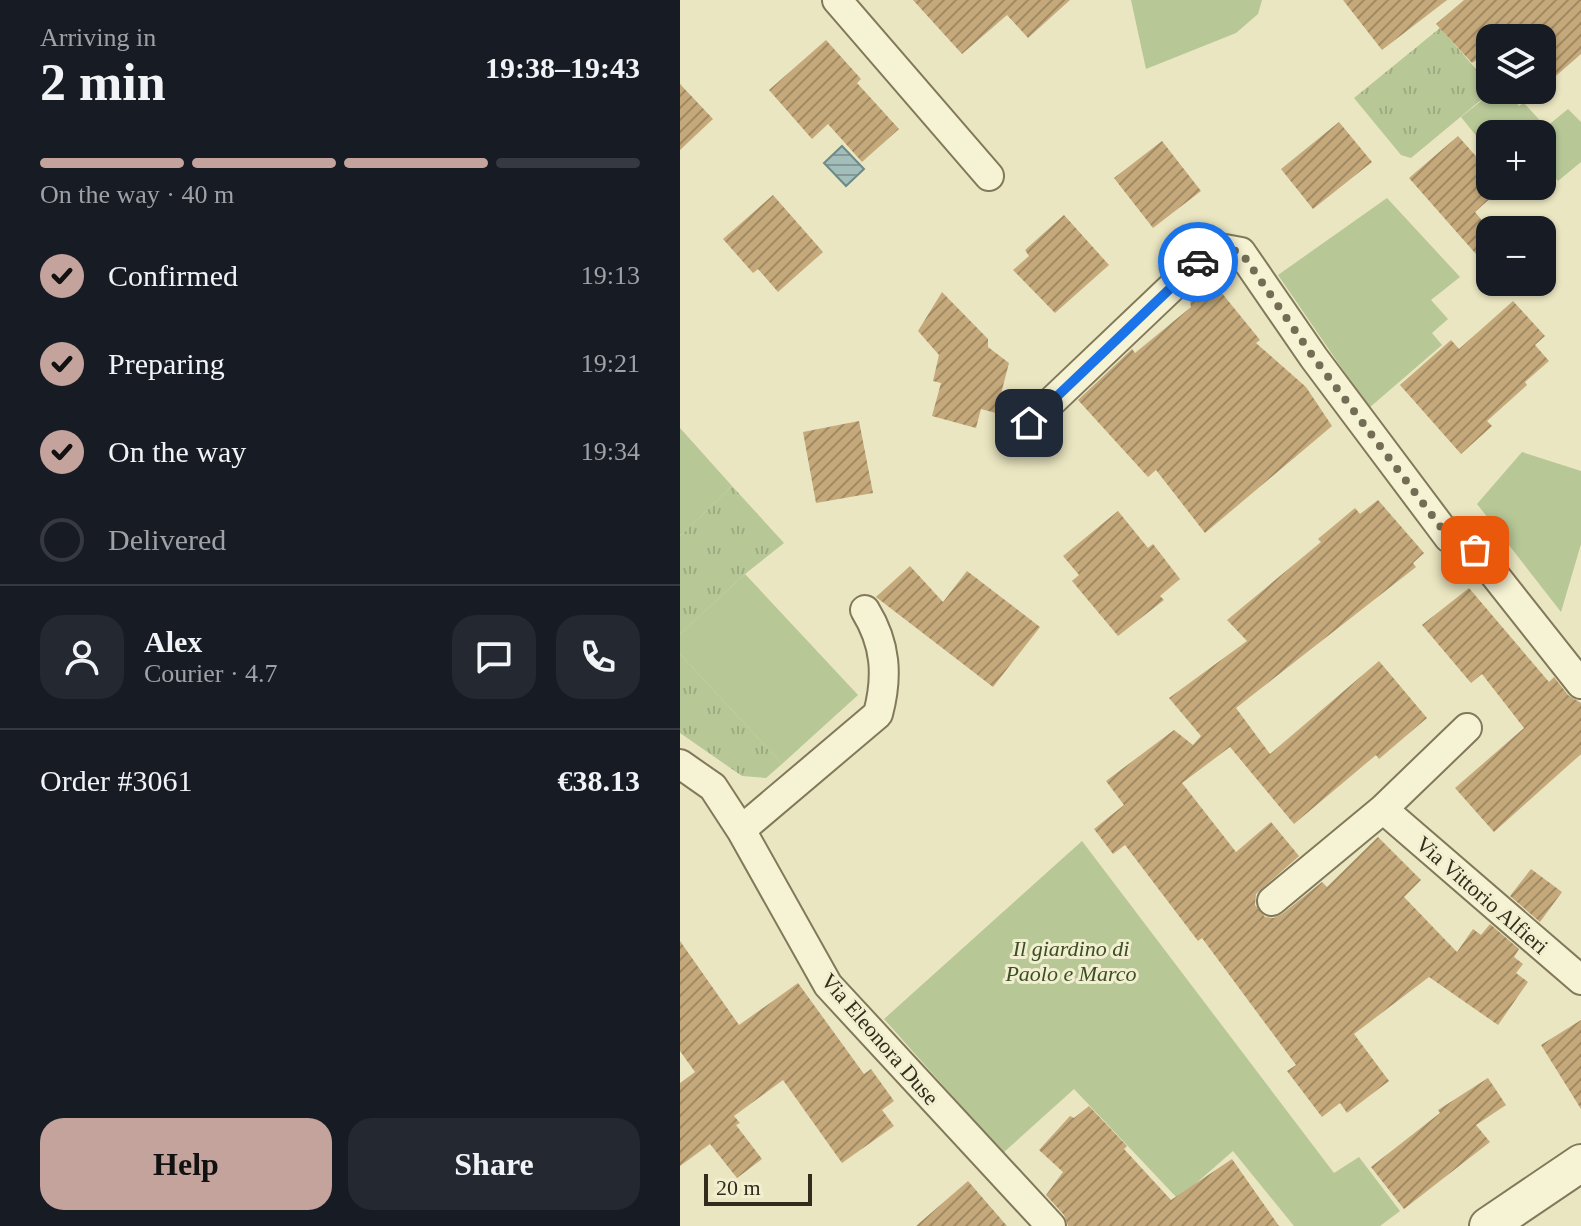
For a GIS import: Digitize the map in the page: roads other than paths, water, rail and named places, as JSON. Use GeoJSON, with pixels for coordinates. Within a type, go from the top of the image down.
{"type":"FeatureCollection","features":[{"type":"Feature","properties":{"kind":"street"},"geometry":{"type":"LineString","coordinates":[[837,0],[989,176]]}},
{"type":"Feature","properties":{"kind":"street"},"geometry":{"type":"LineString","coordinates":[[1029,423],[1214,247],[1241,252],[1314,358],[1449,538],[1475,550],[1581,684]]}},
{"type":"Feature","properties":{"kind":"street"},"geometry":{"type":"LineString","coordinates":[[741,830],[878,714],[883,693],[883,663],[878,631],[865,610]]}},
{"type":"Feature","properties":{"kind":"street"},"geometry":{"type":"LineString","coordinates":[[1272,901],[1383,809],[1467,728]]}},
{"type":"Feature","properties":{"kind":"street","name":"Via Eleonora Duse"},"geometry":{"type":"LineString","coordinates":[[680,764],[713,787],[741,830],[828,985],[1051,1226]]}},
{"type":"Feature","properties":{"kind":"street","name":"Via Vittorio Alfieri"},"geometry":{"type":"LineString","coordinates":[[1383,809],[1581,980]]}},
{"type":"Feature","properties":{"kind":"street"},"geometry":{"type":"LineString","coordinates":[[1497,1223],[1581,1163]]}},
{"type":"Feature","properties":{"kind":"water"},"geometry":{"type":"Polygon","coordinates":[[[842,146],[864,169],[846,186],[824,163],[842,146]]]}},
{"type":"Feature","properties":{"kind":"park label","name":"Il giardino di Paolo e Marco"},"geometry":{"type":"Point","coordinates":[1071,960]}}]}
